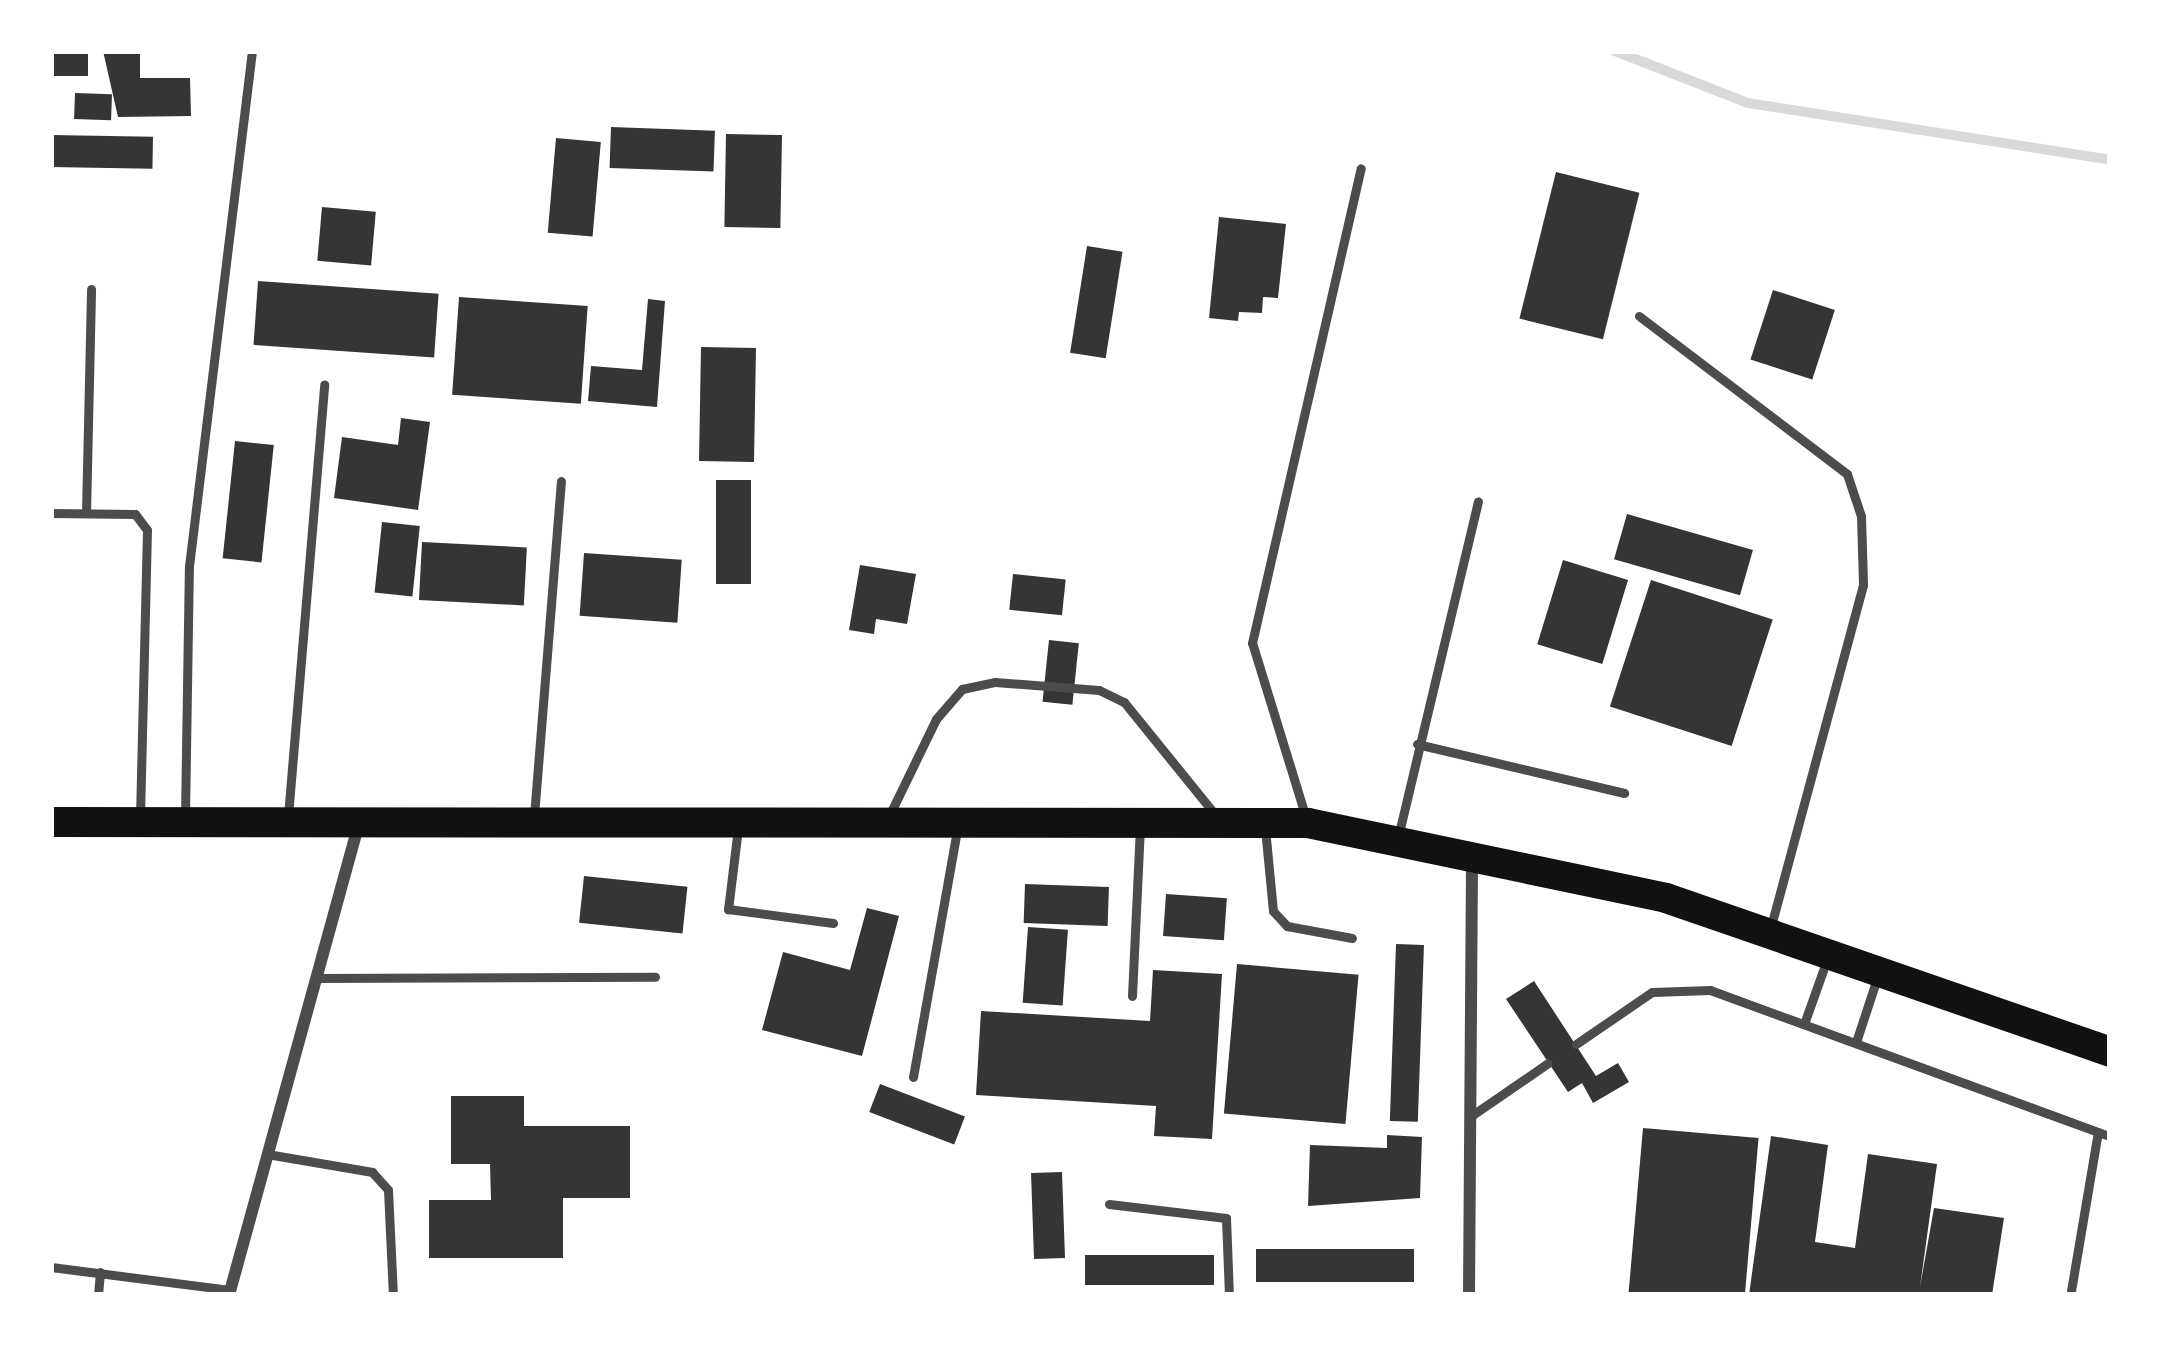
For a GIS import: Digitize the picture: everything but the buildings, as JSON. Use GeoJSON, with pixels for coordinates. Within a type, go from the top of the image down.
{"type":"FeatureCollection","features":[{"type":"Feature","properties":{"kind":"highway"},"geometry":{"type":"LineString","coordinates":[[51,822],[959,818],[1308,824],[1472,849],[1770,932],[2110,1052]]}},
{"type":"Feature","properties":{"kind":"street"},"geometry":{"type":"LineString","coordinates":[[230,1292],[359,824]]}},
{"type":"Feature","properties":{"kind":"street"},"geometry":{"type":"LineString","coordinates":[[1469,1295],[1472,849]]}},
{"type":"Feature","properties":{"kind":"lane"},"geometry":{"type":"LineString","coordinates":[[185,822],[189,566],[252,51]]}},
{"type":"Feature","properties":{"kind":"lane"},"geometry":{"type":"LineString","coordinates":[[1308,824],[1252,643],[1361,168]]}},
{"type":"Feature","properties":{"kind":"lane"},"geometry":{"type":"LineString","coordinates":[[86,513],[91,289]]}},
{"type":"Feature","properties":{"kind":"lane"},"geometry":{"type":"LineString","coordinates":[[1639,316],[1847,474],[1861,516],[1863,585],[1770,932]]}},
{"type":"Feature","properties":{"kind":"lane"},"geometry":{"type":"LineString","coordinates":[[288,823],[325,385]]}},
{"type":"Feature","properties":{"kind":"lane"},"geometry":{"type":"LineString","coordinates":[[533,820],[561,481]]}},
{"type":"Feature","properties":{"kind":"lane"},"geometry":{"type":"LineString","coordinates":[[1398,836],[1478,501]]}},
{"type":"Feature","properties":{"kind":"lane"},"geometry":{"type":"LineString","coordinates":[[51,513],[135,514],[147,530],[140,822]]}},
{"type":"Feature","properties":{"kind":"lane"},"geometry":{"type":"LineString","coordinates":[[888,818],[936,719],[962,689],[994,682],[1100,690],[1124,702],[1220,821]]}},
{"type":"Feature","properties":{"kind":"lane"},"geometry":{"type":"LineString","coordinates":[[1417,744],[1624,793]]}},
{"type":"Feature","properties":{"kind":"lane"},"geometry":{"type":"LineString","coordinates":[[739,818],[728,908],[833,923]]}},
{"type":"Feature","properties":{"kind":"lane"},"geometry":{"type":"LineString","coordinates":[[913,1078],[959,818]]}},
{"type":"Feature","properties":{"kind":"lane"},"geometry":{"type":"LineString","coordinates":[[1132,996],[1140,820]]}},
{"type":"Feature","properties":{"kind":"lane"},"geometry":{"type":"LineString","coordinates":[[1264,822],[1273,911],[1287,926],[1352,938]]}},
{"type":"Feature","properties":{"kind":"lane"},"geometry":{"type":"LineString","coordinates":[[1804,1024],[1828,954]]}},
{"type":"Feature","properties":{"kind":"lane"},"geometry":{"type":"LineString","coordinates":[[1856,1042],[1879,973]]}},
{"type":"Feature","properties":{"kind":"lane"},"geometry":{"type":"LineString","coordinates":[[316,979],[655,976]]}},
{"type":"Feature","properties":{"kind":"lane"},"geometry":{"type":"LineString","coordinates":[[1576,1044],[1679,985],[1856,1042],[2104,1134],[2071,1291]]}},
{"type":"Feature","properties":{"kind":"lane"},"geometry":{"type":"LineString","coordinates":[[1471,1116],[1548,1063]]}},
{"type":"Feature","properties":{"kind":"lane"},"geometry":{"type":"LineString","coordinates":[[267,1154],[372,1172],[388,1190],[393,1295]]}},
{"type":"Feature","properties":{"kind":"lane"},"geometry":{"type":"LineString","coordinates":[[1109,1204],[1226,1218],[1228,1295]]}},
{"type":"Feature","properties":{"kind":"lane"},"geometry":{"type":"LineString","coordinates":[[51,1267],[230,1292]]}},
{"type":"Feature","properties":{"kind":"lane"},"geometry":{"type":"LineString","coordinates":[[98,1295],[100,1272]]}},
{"type":"Feature","properties":{"kind":"waterway"},"geometry":{"type":"LineString","coordinates":[[1615,51],[1748,103],[2110,160]]}}]}
